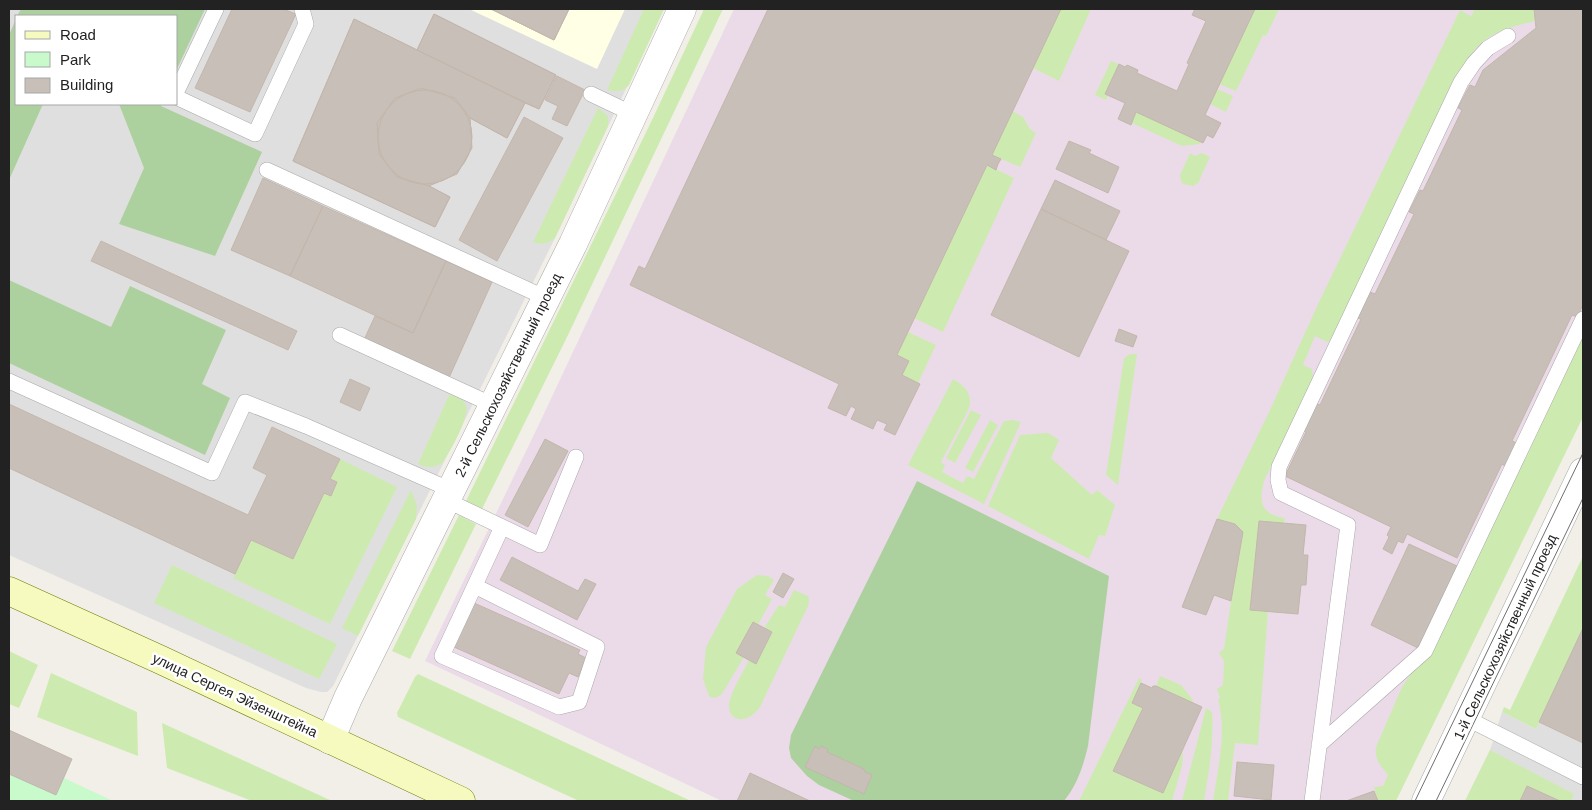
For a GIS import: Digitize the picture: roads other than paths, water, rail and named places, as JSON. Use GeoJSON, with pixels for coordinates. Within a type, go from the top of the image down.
{"type":"FeatureCollection","features":[{"type":"Feature","properties":{"kind":"main road","name":"улица Сергея Эйзенштейна"},"geometry":{"type":"LineString","coordinates":[[9,591],[461,801]]}},
{"type":"Feature","properties":{"kind":"street","name":"2-й Сельскохозяйственный проезд"},"geometry":{"type":"LineString","coordinates":[[330,740],[351,692],[546,298],[682,9]]}},
{"type":"Feature","properties":{"kind":"street","name":"1-й Сельскохозяйственный проезд"},"geometry":{"type":"LineString","coordinates":[[1426,801],[1583,472]]}},
{"type":"Feature","properties":{"kind":"lane"},"geometry":{"type":"LineString","coordinates":[[178,89],[216,9]]}},
{"type":"Feature","properties":{"kind":"lane"},"geometry":{"type":"LineString","coordinates":[[178,98],[255,134],[306,24],[302,9]]}},
{"type":"Feature","properties":{"kind":"lane"},"geometry":{"type":"LineString","coordinates":[[1312,801],[1348,525],[1281,493],[1278,480],[1279,467],[1461,82],[1474,63],[1488,48],[1508,36]]}},
{"type":"Feature","properties":{"kind":"lane"},"geometry":{"type":"LineString","coordinates":[[591,94],[633,114]]}},
{"type":"Feature","properties":{"kind":"lane"},"geometry":{"type":"LineString","coordinates":[[267,170],[546,298]]}},
{"type":"Feature","properties":{"kind":"lane"},"geometry":{"type":"LineString","coordinates":[[1319,745],[1425,650],[1583,318]]}},
{"type":"Feature","properties":{"kind":"lane"},"geometry":{"type":"LineString","coordinates":[[340,335],[493,405]]}},
{"type":"Feature","properties":{"kind":"lane"},"geometry":{"type":"LineString","coordinates":[[9,380],[212,473],[245,402],[306,426],[448,495],[502,527],[540,545],[576,457]]}},
{"type":"Feature","properties":{"kind":"lane"},"geometry":{"type":"LineString","coordinates":[[475,586],[597,647],[579,702],[559,707],[442,656],[502,527]]}},
{"type":"Feature","properties":{"kind":"lane"},"geometry":{"type":"LineString","coordinates":[[1466,718],[1583,777]]}},
{"type":"Feature","properties":{"kind":"tram line"},"geometry":{"type":"LineString","coordinates":[[1415,801],[1583,453]]}},
{"type":"Feature","properties":{"kind":"tram line"},"geometry":{"type":"LineString","coordinates":[[1436,801],[1583,498]]}}]}
